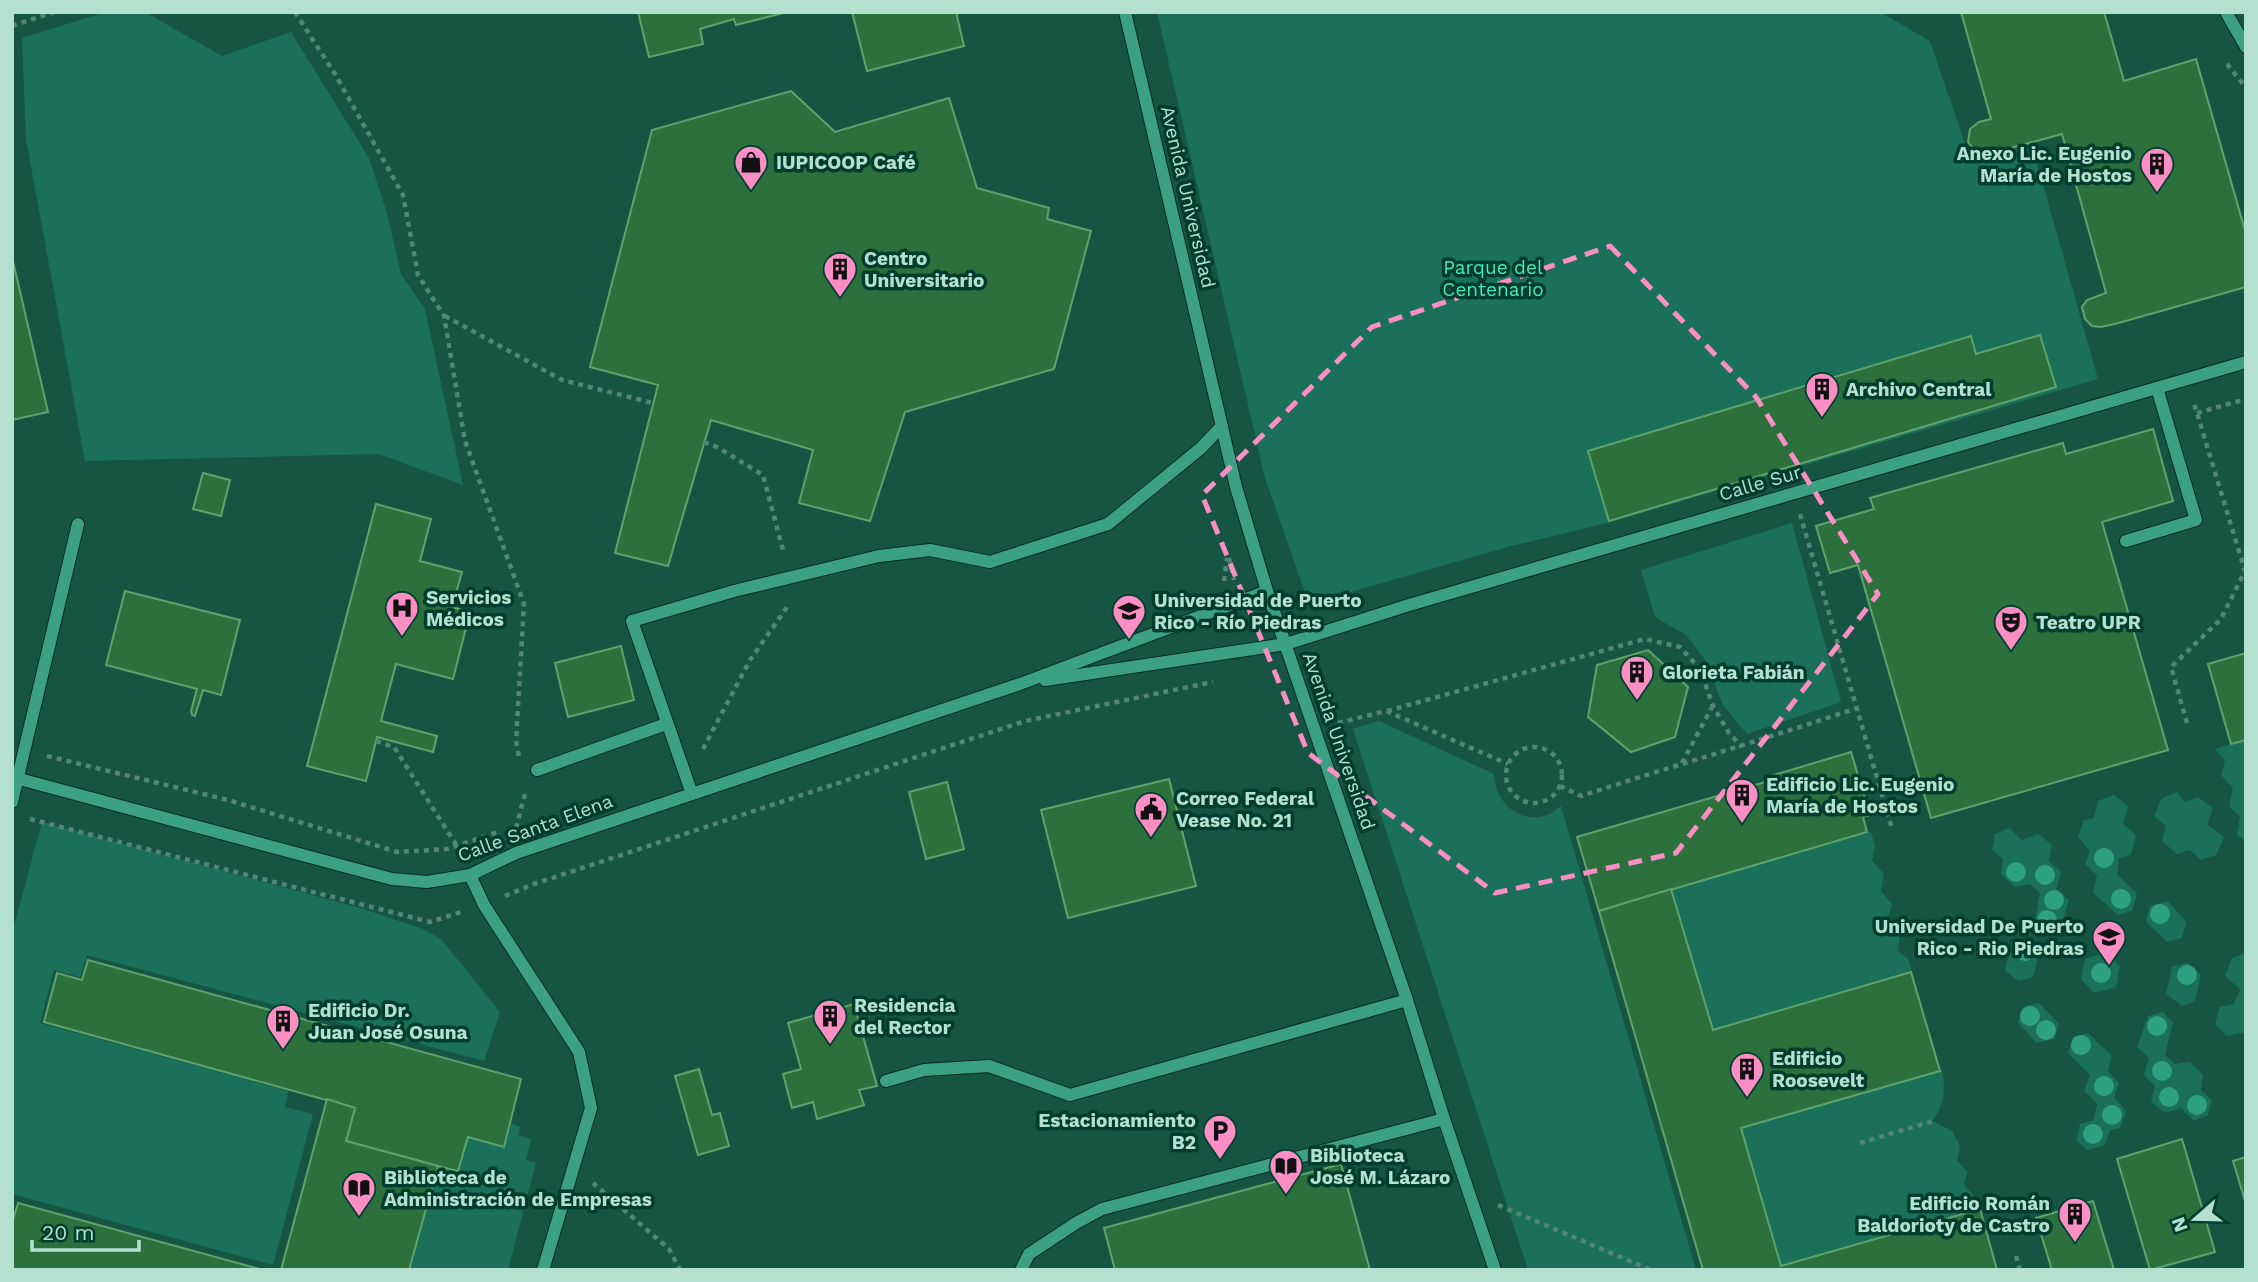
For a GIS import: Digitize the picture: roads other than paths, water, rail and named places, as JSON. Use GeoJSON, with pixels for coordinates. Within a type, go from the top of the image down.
{"type":"FeatureCollection","features":[{"type":"Feature","properties":{"kind":"street","name":"Avenida Universidad"},"geometry":{"type":"LineString","coordinates":[[1125,12],[1236,487],[1268,591],[1407,1000],[1494,1270]]}},
{"type":"Feature","properties":{"kind":"street"},"geometry":{"type":"LineString","coordinates":[[2227,12],[2246,47]]}},
{"type":"Feature","properties":{"kind":"street","name":"Calle Sur"},"geometry":{"type":"LineString","coordinates":[[1286,644],[1409,605],[2246,362]]}},
{"type":"Feature","properties":{"kind":"street"},"geometry":{"type":"LineString","coordinates":[[2126,541],[2196,520],[2157,388]]}},
{"type":"Feature","properties":{"kind":"street"},"geometry":{"type":"LineString","coordinates":[[692,794],[632,621],[734,591],[879,556],[930,551],[990,562],[1108,524],[1201,447],[1222,426]]}},
{"type":"Feature","properties":{"kind":"street"},"geometry":{"type":"LineString","coordinates":[[12,802],[78,524]]}},
{"type":"Feature","properties":{"kind":"street","name":"Calle Santa Elena"},"geometry":{"type":"LineString","coordinates":[[16,778],[392,879],[427,882],[470,875],[516,853],[1020,684],[1268,591]]}},
{"type":"Feature","properties":{"kind":"street","name":"Calle Santa Elena"},"geometry":{"type":"LineString","coordinates":[[1020,684],[1286,644]]}},
{"type":"Feature","properties":{"kind":"street"},"geometry":{"type":"LineString","coordinates":[[537,770],[666,724]]}},
{"type":"Feature","properties":{"kind":"street"},"geometry":{"type":"LineString","coordinates":[[470,875],[484,905],[579,1052],[591,1108],[543,1270]]}},
{"type":"Feature","properties":{"kind":"street"},"geometry":{"type":"LineString","coordinates":[[886,1081],[924,1070],[989,1066],[1070,1095],[1407,1000]]}},
{"type":"Feature","properties":{"kind":"street"},"geometry":{"type":"LineString","coordinates":[[1021,1270],[1029,1254],[1102,1209],[1444,1119]]}},
{"type":"Feature","properties":{"kind":"place","name":"IUPICOOP Café"},"geometry":{"type":"Point","coordinates":[751,192]}},
{"type":"Feature","properties":{"kind":"place","name":"Anexo Lic. Eugenio María de Hostos"},"geometry":{"type":"Point","coordinates":[2157,194]}},
{"type":"Feature","properties":{"kind":"place","name":"Centro Universitario"},"geometry":{"type":"Point","coordinates":[840,299]}},
{"type":"Feature","properties":{"kind":"place","name":"Archivo Central"},"geometry":{"type":"Point","coordinates":[1822,419]}},
{"type":"Feature","properties":{"kind":"place","name":"Servicios Médicos"},"geometry":{"type":"Point","coordinates":[402,638]}},
{"type":"Feature","properties":{"kind":"place","name":"Universidad de Puerto Rico - Río Piedras"},"geometry":{"type":"Point","coordinates":[1129,641]}},
{"type":"Feature","properties":{"kind":"place","name":"Teatro UPR"},"geometry":{"type":"Point","coordinates":[2011,652]}},
{"type":"Feature","properties":{"kind":"place","name":"Glorieta Fabián"},"geometry":{"type":"Point","coordinates":[1637,702]}},
{"type":"Feature","properties":{"kind":"place","name":"Edificio Lic. Eugenio María de Hostos"},"geometry":{"type":"Point","coordinates":[1742,825]}},
{"type":"Feature","properties":{"kind":"place","name":"Correo Federal Vease No. 21"},"geometry":{"type":"Point","coordinates":[1151,839]}},
{"type":"Feature","properties":{"kind":"place","name":"Universidad De Puerto Rico - Rio Piedras"},"geometry":{"type":"Point","coordinates":[2109,967]}},
{"type":"Feature","properties":{"kind":"place","name":"Residencia del Rector"},"geometry":{"type":"Point","coordinates":[830,1046]}},
{"type":"Feature","properties":{"kind":"place","name":"Edificio Dr. Juan José Osuna"},"geometry":{"type":"Point","coordinates":[283,1051]}},
{"type":"Feature","properties":{"kind":"place","name":"Edificio Roosevelt"},"geometry":{"type":"Point","coordinates":[1747,1099]}},
{"type":"Feature","properties":{"kind":"place","name":"Estacionamiento B2"},"geometry":{"type":"Point","coordinates":[1220,1161]}},
{"type":"Feature","properties":{"kind":"place","name":"Biblioteca José M. Lázaro"},"geometry":{"type":"Point","coordinates":[1286,1196]}},
{"type":"Feature","properties":{"kind":"place","name":"Biblioteca de Administración de Empresas"},"geometry":{"type":"Point","coordinates":[359,1218]}},
{"type":"Feature","properties":{"kind":"place","name":"Edificio Román Baldorioty de Castro"},"geometry":{"type":"Point","coordinates":[2075,1244]}},
{"type":"Feature","properties":{"kind":"park label","name":"Parque del Centenario"},"geometry":{"type":"Point","coordinates":[1493,278]}}]}
